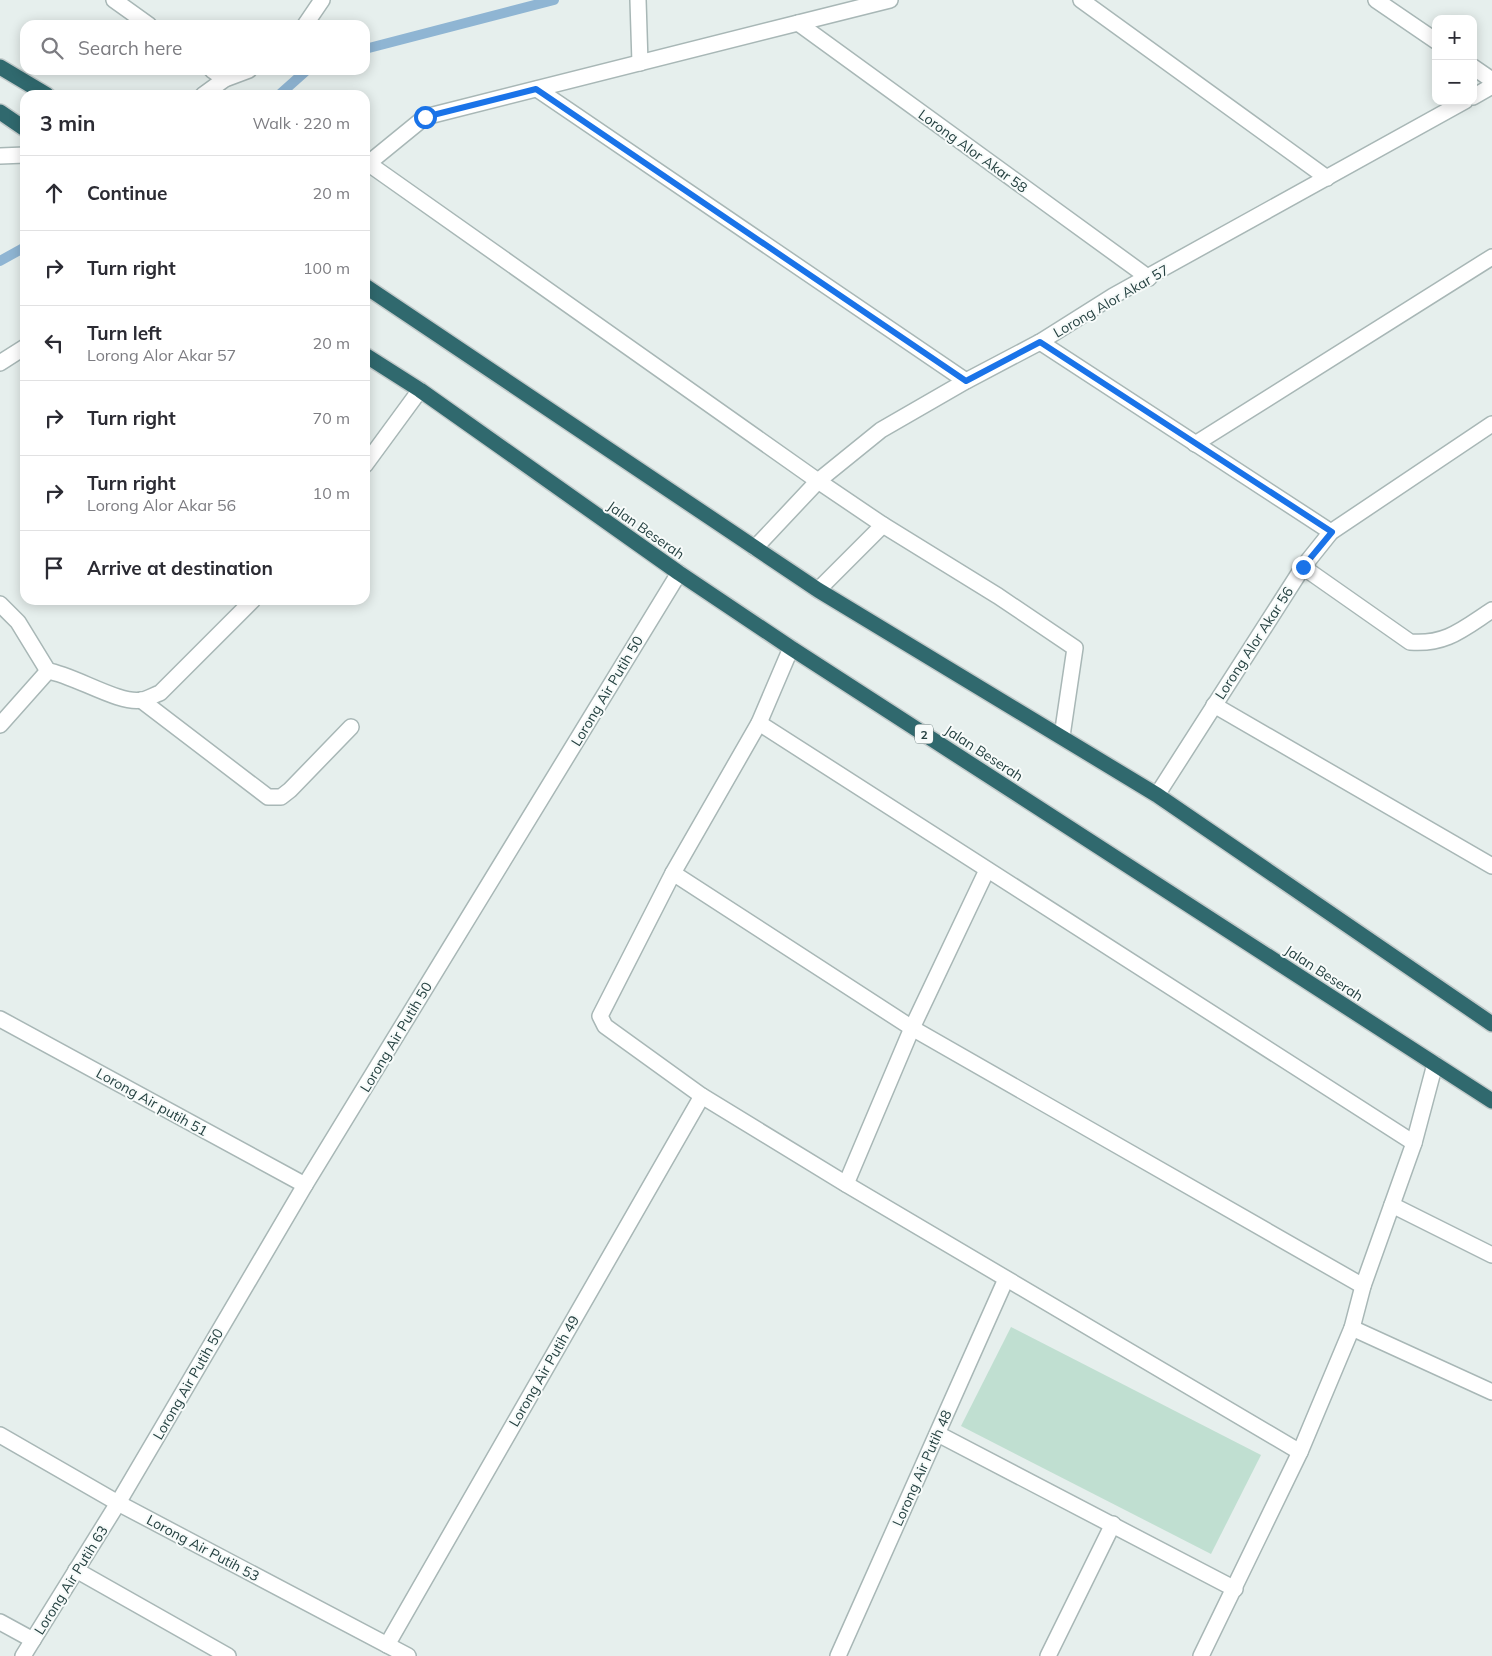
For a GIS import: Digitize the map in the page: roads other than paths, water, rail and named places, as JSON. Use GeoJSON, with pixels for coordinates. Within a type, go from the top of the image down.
{"type":"FeatureCollection","features":[{"type":"Feature","properties":{"kind":"highway"},"geometry":{"type":"LineString","coordinates":[[0,67],[39,90]]}},
{"type":"Feature","properties":{"kind":"highway"},"geometry":{"type":"LineString","coordinates":[[0,112],[20,126]]}},
{"type":"Feature","properties":{"kind":"highway"},"geometry":{"type":"LineString","coordinates":[[370,289],[818,590],[1157,795],[1492,1024]]}},
{"type":"Feature","properties":{"kind":"highway","name":"Jalan Beserah"},"geometry":{"type":"LineString","coordinates":[[370,358],[420,390],[679,573],[791,648],[1492,1101]]}},
{"type":"Feature","properties":{"kind":"street"},"geometry":{"type":"LineString","coordinates":[[114,0],[143,20]]}},
{"type":"Feature","properties":{"kind":"street"},"geometry":{"type":"LineString","coordinates":[[308,20],[322,0]]}},
{"type":"Feature","properties":{"kind":"street"},"geometry":{"type":"LineString","coordinates":[[638,0],[640,63]]}},
{"type":"Feature","properties":{"kind":"street"},"geometry":{"type":"LineString","coordinates":[[370,163],[425,117],[890,0]]}},
{"type":"Feature","properties":{"kind":"street"},"geometry":{"type":"LineString","coordinates":[[1081,0],[1327,178]]}},
{"type":"Feature","properties":{"kind":"street"},"geometry":{"type":"LineString","coordinates":[[1376,0],[1432,38]]}},
{"type":"Feature","properties":{"kind":"street","name":"Lorong Alor Akar 58"},"geometry":{"type":"LineString","coordinates":[[798,23],[1149,278]]}},
{"type":"Feature","properties":{"kind":"street"},"geometry":{"type":"LineString","coordinates":[[1477,70],[1492,80]]}},
{"type":"Feature","properties":{"kind":"street"},"geometry":{"type":"LineString","coordinates":[[219,75],[225,79]]}},
{"type":"Feature","properties":{"kind":"street"},"geometry":{"type":"LineString","coordinates":[[210,90],[225,79],[236,75]]}},
{"type":"Feature","properties":{"kind":"street"},"geometry":{"type":"LineString","coordinates":[[1477,95],[1492,86]]}},
{"type":"Feature","properties":{"kind":"street"},"geometry":{"type":"LineString","coordinates":[[536,89],[966,381]]}},
{"type":"Feature","properties":{"kind":"street","name":"Lorong Alor Akar 57"},"geometry":{"type":"LineString","coordinates":[[755,548],[818,481],[881,430],[966,381],[1040,342],[1113,296],[1149,278],[1459,105]]}},
{"type":"Feature","properties":{"kind":"street"},"geometry":{"type":"LineString","coordinates":[[0,156],[20,155]]}},
{"type":"Feature","properties":{"kind":"street"},"geometry":{"type":"LineString","coordinates":[[370,167],[883,526],[998,596],[1075,648],[1062,736]]}},
{"type":"Feature","properties":{"kind":"street"},"geometry":{"type":"LineString","coordinates":[[1194,444],[1492,258]]}},
{"type":"Feature","properties":{"kind":"street"},"geometry":{"type":"LineString","coordinates":[[1040,342],[1194,444],[1332,532]]}},
{"type":"Feature","properties":{"kind":"street"},"geometry":{"type":"LineString","coordinates":[[0,363],[20,350]]}},
{"type":"Feature","properties":{"kind":"street"},"geometry":{"type":"LineString","coordinates":[[370,458],[420,390]]}},
{"type":"Feature","properties":{"kind":"street","name":"Lorong Alor Akar 56"},"geometry":{"type":"LineString","coordinates":[[1157,795],[1303,567],[1332,532],[1492,424]]}},
{"type":"Feature","properties":{"kind":"street"},"geometry":{"type":"LineString","coordinates":[[818,590],[883,526]]}},
{"type":"Feature","properties":{"kind":"street"},"geometry":{"type":"LineString","coordinates":[[1303,567],[1410,642],[1428,644],[1448,638],[1492,610]]}},
{"type":"Feature","properties":{"kind":"street","name":"Lorong Air Putih 50"},"geometry":{"type":"LineString","coordinates":[[118,1503],[305,1185],[679,573]]}},
{"type":"Feature","properties":{"kind":"street"},"geometry":{"type":"LineString","coordinates":[[0,604],[18,622],[48,671],[64,674],[124,699],[141,700],[160,693],[248,605]]}},
{"type":"Feature","properties":{"kind":"street"},"geometry":{"type":"LineString","coordinates":[[791,648],[759,723],[673,874],[600,1016],[605,1026],[702,1096],[846,1184],[1300,1452]]}},
{"type":"Feature","properties":{"kind":"street"},"geometry":{"type":"LineString","coordinates":[[0,726],[48,671]]}},
{"type":"Feature","properties":{"kind":"street"},"geometry":{"type":"LineString","coordinates":[[141,700],[268,796],[280,797],[290,790],[351,727]]}},
{"type":"Feature","properties":{"kind":"street"},"geometry":{"type":"LineString","coordinates":[[1214,705],[1492,866]]}},
{"type":"Feature","properties":{"kind":"street"},"geometry":{"type":"LineString","coordinates":[[759,723],[1414,1143]]}},
{"type":"Feature","properties":{"kind":"street"},"geometry":{"type":"LineString","coordinates":[[846,1184],[912,1028],[987,870]]}},
{"type":"Feature","properties":{"kind":"street"},"geometry":{"type":"LineString","coordinates":[[673,874],[912,1028],[1363,1286]]}},
{"type":"Feature","properties":{"kind":"street","name":"Lorong Air putih 51"},"geometry":{"type":"LineString","coordinates":[[0,1019],[305,1185]]}},
{"type":"Feature","properties":{"kind":"street"},"geometry":{"type":"LineString","coordinates":[[1201,1656],[1300,1452],[1352,1328],[1363,1286],[1414,1143],[1434,1064]]}},
{"type":"Feature","properties":{"kind":"street","name":"Lorong Air Putih 49"},"geometry":{"type":"LineString","coordinates":[[387,1646],[702,1096]]}},
{"type":"Feature","properties":{"kind":"street"},"geometry":{"type":"LineString","coordinates":[[1392,1205],[1492,1255]]}},
{"type":"Feature","properties":{"kind":"street","name":"Lorong Air Putih 48"},"geometry":{"type":"LineString","coordinates":[[838,1656],[1006,1279]]}},
{"type":"Feature","properties":{"kind":"street"},"geometry":{"type":"LineString","coordinates":[[1352,1328],[1492,1392]]}},
{"type":"Feature","properties":{"kind":"street"},"geometry":{"type":"LineString","coordinates":[[938,1434],[1235,1589]]}},
{"type":"Feature","properties":{"kind":"street","name":"Lorong Air Putih 53"},"geometry":{"type":"LineString","coordinates":[[0,1435],[118,1503],[408,1656]]}},
{"type":"Feature","properties":{"kind":"street","name":"Lorong Air Putih 63"},"geometry":{"type":"LineString","coordinates":[[23,1656],[118,1503]]}},
{"type":"Feature","properties":{"kind":"street"},"geometry":{"type":"LineString","coordinates":[[1048,1656],[1113,1524]]}},
{"type":"Feature","properties":{"kind":"street"},"geometry":{"type":"LineString","coordinates":[[76,1570],[228,1656]]}},
{"type":"Feature","properties":{"kind":"street"},"geometry":{"type":"LineString","coordinates":[[0,1622],[33,1640]]}},
{"type":"Feature","properties":{"kind":"waterway"},"geometry":{"type":"LineString","coordinates":[[370,48],[554,0]]}},
{"type":"Feature","properties":{"kind":"waterway"},"geometry":{"type":"LineString","coordinates":[[285,90],[301,75]]}},
{"type":"Feature","properties":{"kind":"waterway"},"geometry":{"type":"LineString","coordinates":[[0,261],[20,250]]}}]}
